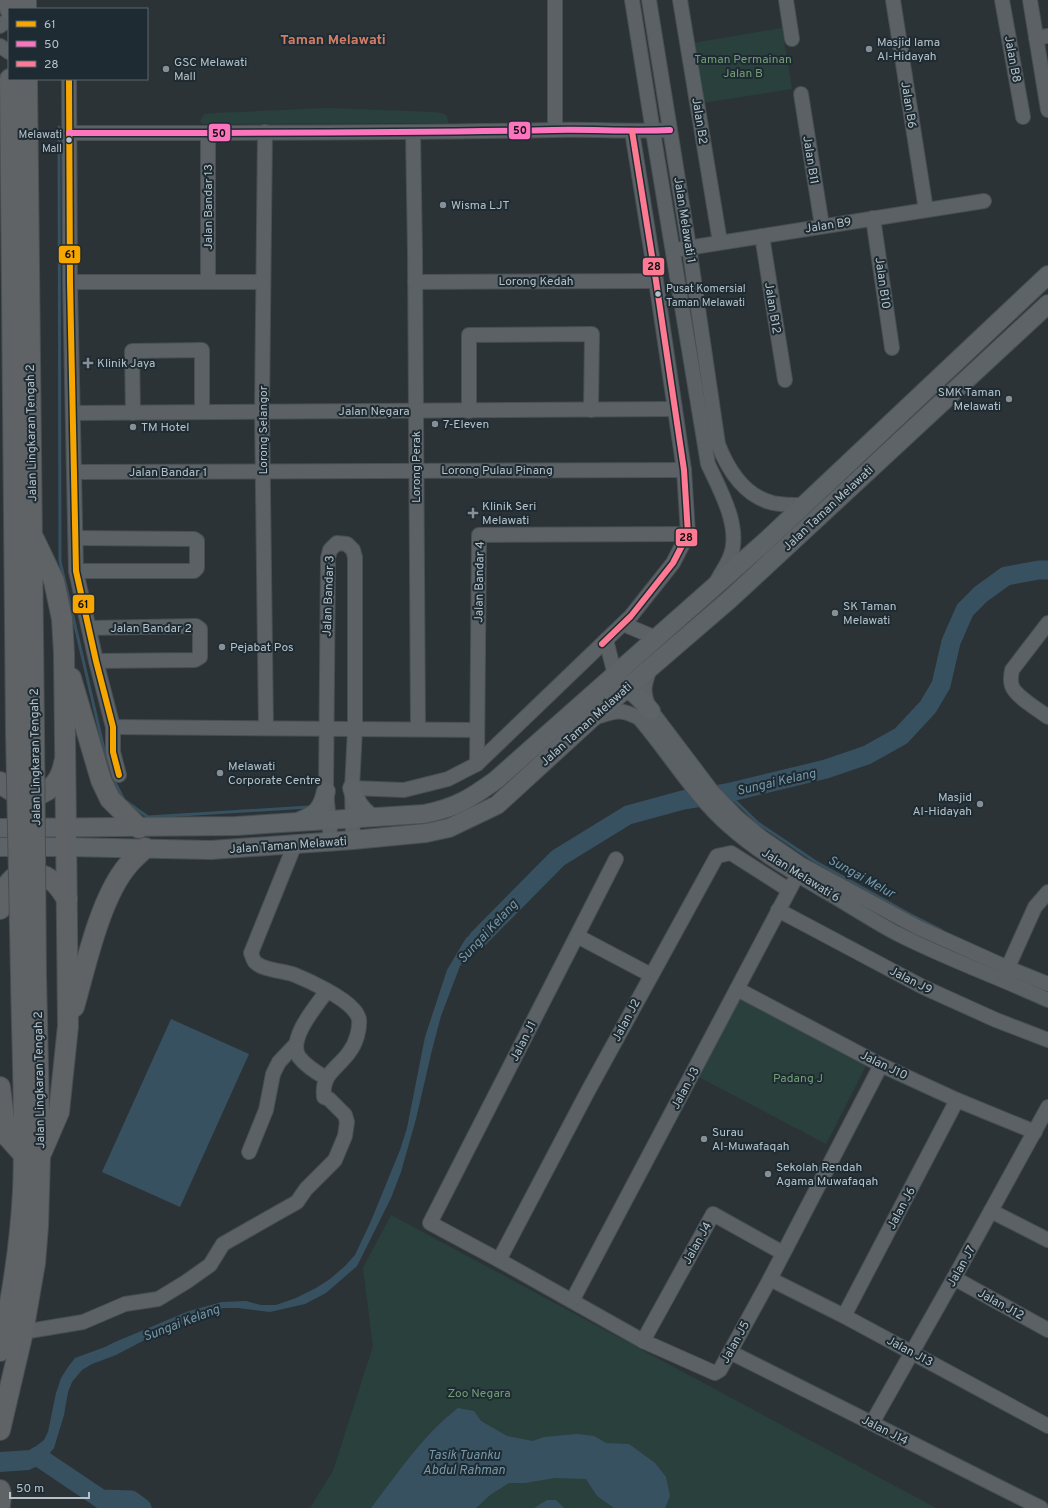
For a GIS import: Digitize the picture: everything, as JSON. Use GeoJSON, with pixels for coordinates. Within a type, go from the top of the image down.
{"type":"FeatureCollection","features":[{"type":"Feature","properties":{"kind":"highway","name":"Jalan Lingkaran Tengah 2"},"geometry":{"type":"LineString","coordinates":[[1,1427],[23,1332],[35,1263],[38,1226],[32,1156],[25,731],[13,354],[10,80]]}},
{"type":"Feature","properties":{"kind":"highway","name":"Jalan Lingkaran Tengah 2"},"geometry":{"type":"LineString","coordinates":[[25,731],[32,535],[27,80]]}},
{"type":"Feature","properties":{"kind":"highway"},"geometry":{"type":"LineString","coordinates":[[0,410],[13,354]]}},
{"type":"Feature","properties":{"kind":"highway"},"geometry":{"type":"LineString","coordinates":[[0,1087],[6,1135],[32,1156],[59,1112],[68,1026],[64,653],[62,619],[54,580],[32,535]]}},
{"type":"Feature","properties":{"kind":"highway"},"geometry":{"type":"LineString","coordinates":[[64,653],[101,780],[110,799],[139,828]]}},
{"type":"Feature","properties":{"kind":"highway"},"geometry":{"type":"LineString","coordinates":[[0,782],[7,789],[19,795],[32,796],[46,792],[56,783],[63,771],[65,757]]}},
{"type":"Feature","properties":{"kind":"highway"},"geometry":{"type":"LineString","coordinates":[[68,1026],[99,922],[113,888],[128,865],[146,848]]}},
{"type":"Feature","properties":{"kind":"highway"},"geometry":{"type":"LineString","coordinates":[[0,909],[4,892],[9,883],[15,876],[28,872],[40,874],[52,880],[67,899]]}},
{"type":"Feature","properties":{"kind":"highway","name":"Jalan Lingkaran Tengah 2"},"geometry":{"type":"LineString","coordinates":[[0,1351],[7,1283],[22,1199],[32,1156]]}},
{"type":"Feature","properties":{"kind":"main road","name":"Jalan Taman Melawati"},"geometry":{"type":"LineString","coordinates":[[66,837],[146,848],[211,850],[331,842],[431,833],[449,828],[497,805],[592,718],[656,638],[713,589],[804,505],[1048,275]]}},
{"type":"Feature","properties":{"kind":"main road","name":"Jalan Taman Melawati"},"geometry":{"type":"LineString","coordinates":[[0,847],[139,828],[236,826],[424,814],[442,810],[470,799],[496,780],[600,687],[621,681],[650,668],[740,589],[1048,304]]}},
{"type":"Feature","properties":{"kind":"main road"},"geometry":{"type":"LineString","coordinates":[[621,681],[651,711]]}},
{"type":"Feature","properties":{"kind":"main road"},"geometry":{"type":"LineString","coordinates":[[352,788],[356,801],[361,810],[371,817]]}},
{"type":"Feature","properties":{"kind":"main road"},"geometry":{"type":"LineString","coordinates":[[298,822],[312,817],[322,806],[326,792]]}},
{"type":"Feature","properties":{"kind":"main road"},"geometry":{"type":"LineString","coordinates":[[0,828],[66,837]]}},
{"type":"Feature","properties":{"kind":"street"},"geometry":{"type":"LineString","coordinates":[[555,0],[555,130]]}},
{"type":"Feature","properties":{"kind":"street","name":"Jalan Melawati 1"},"geometry":{"type":"LineString","coordinates":[[632,0],[652,131],[708,464],[729,512],[734,534],[731,556],[713,589]]}},
{"type":"Feature","properties":{"kind":"street","name":"Jalan Melawati 1"},"geometry":{"type":"LineString","coordinates":[[649,0],[689,247],[718,444],[725,461],[734,476],[751,494],[774,504],[804,505]]}},
{"type":"Feature","properties":{"kind":"street","name":"Jalan B2"},"geometry":{"type":"LineString","coordinates":[[680,0],[720,242]]}},
{"type":"Feature","properties":{"kind":"street"},"geometry":{"type":"LineString","coordinates":[[786,0],[792,39]]}},
{"type":"Feature","properties":{"kind":"street","name":"Jalan B6"},"geometry":{"type":"LineString","coordinates":[[893,0],[926,210]]}},
{"type":"Feature","properties":{"kind":"street","name":"Jalan B8"},"geometry":{"type":"LineString","coordinates":[[1002,0],[1023,117]]}},
{"type":"Feature","properties":{"kind":"street"},"geometry":{"type":"LineString","coordinates":[[1030,0],[1042,37],[1048,110]]}},
{"type":"Feature","properties":{"kind":"street"},"geometry":{"type":"LineString","coordinates":[[0,26],[8,20]]}},
{"type":"Feature","properties":{"kind":"street"},"geometry":{"type":"LineString","coordinates":[[69,80],[70,282],[74,413],[76,571],[96,661],[113,727],[113,752],[119,775]]}},
{"type":"Feature","properties":{"kind":"street","name":"Jalan B11"},"geometry":{"type":"LineString","coordinates":[[801,94],[822,226]]}},
{"type":"Feature","properties":{"kind":"street"},"geometry":{"type":"LineString","coordinates":[[69,133],[670,130]]}},
{"type":"Feature","properties":{"kind":"street"},"geometry":{"type":"LineString","coordinates":[[352,788],[404,790],[448,779],[477,764],[631,616],[673,563],[688,534],[684,470],[632,131]]}},
{"type":"Feature","properties":{"kind":"street","name":"Lorong Selangor"},"geometry":{"type":"LineString","coordinates":[[265,132],[262,412],[266,728]]}},
{"type":"Feature","properties":{"kind":"street","name":"Lorong Perak"},"geometry":{"type":"LineString","coordinates":[[413,132],[418,729]]}},
{"type":"Feature","properties":{"kind":"street","name":"Jalan Bandar 13"},"geometry":{"type":"LineString","coordinates":[[208,133],[208,282]]}},
{"type":"Feature","properties":{"kind":"street","name":"Jalan B9"},"geometry":{"type":"LineString","coordinates":[[672,250],[984,201]]}},
{"type":"Feature","properties":{"kind":"street"},"geometry":{"type":"LineString","coordinates":[[649,238],[665,210]]}},
{"type":"Feature","properties":{"kind":"street","name":"Jalan B10"},"geometry":{"type":"LineString","coordinates":[[873,218],[892,348]]}},
{"type":"Feature","properties":{"kind":"street","name":"Jalan B12"},"geometry":{"type":"LineString","coordinates":[[762,236],[785,380]]}},
{"type":"Feature","properties":{"kind":"street","name":"Lorong Kedah"},"geometry":{"type":"LineString","coordinates":[[415,282],[656,281]]}},
{"type":"Feature","properties":{"kind":"street"},"geometry":{"type":"LineString","coordinates":[[70,282],[263,282]]}},
{"type":"Feature","properties":{"kind":"street"},"geometry":{"type":"LineString","coordinates":[[470,411],[469,335],[592,334],[591,410]]}},
{"type":"Feature","properties":{"kind":"street"},"geometry":{"type":"LineString","coordinates":[[132,413],[132,351],[202,350],[202,412]]}},
{"type":"Feature","properties":{"kind":"street","name":"Jalan Negara"},"geometry":{"type":"LineString","coordinates":[[74,413],[675,409]]}},
{"type":"Feature","properties":{"kind":"street","name":"Lorong Pulau Pinang"},"geometry":{"type":"LineString","coordinates":[[263,472],[684,470]]}},
{"type":"Feature","properties":{"kind":"street","name":"Jalan Bandar 1"},"geometry":{"type":"LineString","coordinates":[[74,472],[263,472]]}},
{"type":"Feature","properties":{"kind":"street","name":"Jalan Bandar 4"},"geometry":{"type":"LineString","coordinates":[[477,764],[479,535],[688,534]]}},
{"type":"Feature","properties":{"kind":"street"},"geometry":{"type":"LineString","coordinates":[[76,538],[194,538],[197,541],[197,568],[194,571],[76,571]]}},
{"type":"Feature","properties":{"kind":"street","name":"Jalan Bandar 3"},"geometry":{"type":"LineString","coordinates":[[331,842],[326,792],[328,558],[330,550],[337,543],[347,544],[354,550],[355,557],[354,729],[352,788],[353,840]]}},
{"type":"Feature","properties":{"kind":"street"},"geometry":{"type":"LineString","coordinates":[[1048,623],[1012,670],[1011,678],[1015,691],[1048,717]]}},
{"type":"Feature","properties":{"kind":"street"},"geometry":{"type":"LineString","coordinates":[[623,624],[656,638]]}},
{"type":"Feature","properties":{"kind":"street","name":"Jalan Bandar 2"},"geometry":{"type":"LineString","coordinates":[[89,628],[196,626],[200,629],[200,657],[195,660],[96,661]]}},
{"type":"Feature","properties":{"kind":"street"},"geometry":{"type":"LineString","coordinates":[[606,640],[621,681]]}},
{"type":"Feature","properties":{"kind":"street","name":"Jalan Melawati 6"},"geometry":{"type":"LineString","coordinates":[[650,668],[645,683],[644,694],[651,711],[678,759]]}},
{"type":"Feature","properties":{"kind":"street","name":"Jalan Melawati 6"},"geometry":{"type":"LineString","coordinates":[[592,718],[612,712],[626,711],[639,718],[678,759],[711,790],[734,823],[763,854],[898,934],[975,970],[1005,974],[1048,984]]}},
{"type":"Feature","properties":{"kind":"street"},"geometry":{"type":"LineString","coordinates":[[113,727],[477,730]]}},
{"type":"Feature","properties":{"kind":"street","name":"Jalan Melawati 6"},"geometry":{"type":"LineString","coordinates":[[734,823],[761,837],[802,865],[1005,974],[1048,1000]]}},
{"type":"Feature","properties":{"kind":"street"},"geometry":{"type":"LineString","coordinates":[[23,1332],[83,1322],[125,1304],[158,1299],[210,1265],[223,1244],[297,1202],[306,1189],[335,1160],[345,1136],[347,1122],[345,1115],[329,1099],[324,1097],[323,1090],[326,1078],[350,1051],[357,1035],[359,1019],[352,1008],[342,1000],[294,975],[261,966],[254,961],[251,953],[295,844]]}},
{"type":"Feature","properties":{"kind":"street","name":"Jalan J2"},"geometry":{"type":"LineString","coordinates":[[499,1260],[651,975],[717,856],[731,853],[789,890]]}},
{"type":"Feature","properties":{"kind":"street","name":"Jalan J1"},"geometry":{"type":"LineString","coordinates":[[430,1223],[616,859]]}},
{"type":"Feature","properties":{"kind":"street","name":"Jalan J3"},"geometry":{"type":"LineString","coordinates":[[572,1301],[797,875]]}},
{"type":"Feature","properties":{"kind":"street"},"geometry":{"type":"LineString","coordinates":[[1005,974],[1035,907],[1048,892]]}},
{"type":"Feature","properties":{"kind":"street","name":"Jalan J9"},"geometry":{"type":"LineString","coordinates":[[778,910],[923,987],[996,1020],[1048,1040]]}},
{"type":"Feature","properties":{"kind":"street"},"geometry":{"type":"LineString","coordinates":[[577,936],[651,975]]}},
{"type":"Feature","properties":{"kind":"street","name":"Jalan J10"},"geometry":{"type":"LineString","coordinates":[[737,989],[881,1065],[957,1100],[1035,1132]]}},
{"type":"Feature","properties":{"kind":"street"},"geometry":{"type":"LineString","coordinates":[[249,1152],[266,1110],[273,1074],[279,1062],[296,1044],[302,1028],[327,991]]}},
{"type":"Feature","properties":{"kind":"street"},"geometry":{"type":"LineString","coordinates":[[296,1044],[299,1056],[316,1072],[326,1078]]}},
{"type":"Feature","properties":{"kind":"street","name":"Jalan J5"},"geometry":{"type":"LineString","coordinates":[[430,1223],[643,1341],[715,1373],[720,1370],[770,1279],[881,1065]]}},
{"type":"Feature","properties":{"kind":"street","name":"Jalan J6"},"geometry":{"type":"LineString","coordinates":[[844,1316],[957,1100]]}},
{"type":"Feature","properties":{"kind":"street","name":"Jalan J7"},"geometry":{"type":"LineString","coordinates":[[872,1423],[1048,1107]]}},
{"type":"Feature","properties":{"kind":"street"},"geometry":{"type":"LineString","coordinates":[[991,1211],[1048,1240]]}},
{"type":"Feature","properties":{"kind":"street","name":"Jalan J4"},"geometry":{"type":"LineString","coordinates":[[643,1341],[713,1214],[783,1253]]}},
{"type":"Feature","properties":{"kind":"street","name":"Jalan J12"},"geometry":{"type":"LineString","coordinates":[[954,1278],[1048,1330]]}},
{"type":"Feature","properties":{"kind":"street","name":"Jalan J13"},"geometry":{"type":"LineString","coordinates":[[770,1279],[844,1316],[1048,1426]]}},
{"type":"Feature","properties":{"kind":"street","name":"Jalan J14"},"geometry":{"type":"LineString","coordinates":[[730,1352],[1041,1508]]}},
{"type":"Feature","properties":{"kind":"green space","name":"Taman Permainan Jalan B"},"geometry":{"type":"Polygon","coordinates":[[[782,28],[792,89],[703,103],[693,43],[782,28]]]}},
{"type":"Feature","properties":{"kind":"green space"},"geometry":{"type":"Polygon","coordinates":[[[327,108],[442,113],[447,116],[448,123],[203,124],[200,121],[204,114],[327,108]]]}},
{"type":"Feature","properties":{"kind":"green space","name":"Padang J"},"geometry":{"type":"Polygon","coordinates":[[[737,994],[868,1062],[826,1144],[695,1075],[737,994]]]}},
{"type":"Feature","properties":{"kind":"green space","name":"Zoo Negara"},"geometry":{"type":"Polygon","coordinates":[[[391,1215],[936,1508],[310,1508],[333,1471],[373,1346],[363,1268],[391,1215]]]}},
{"type":"Feature","properties":{"kind":"green space"},"geometry":{"type":"Polygon","coordinates":[[[140,1500],[154,1508],[126,1508],[140,1500]]]}},
{"type":"Feature","properties":{"kind":"water"},"geometry":{"type":"Polygon","coordinates":[[[491,919],[498,923],[489,935],[472,951],[460,966],[441,1016],[416,1119],[401,1172],[391,1198],[357,1266],[326,1293],[305,1304],[270,1312],[238,1308],[223,1308],[154,1335],[116,1355],[92,1364],[82,1370],[72,1382],[68,1392],[64,1415],[54,1448],[40,1465],[29,1470],[0,1472],[0,1452],[31,1450],[44,1440],[48,1432],[56,1393],[61,1378],[75,1358],[105,1347],[189,1311],[222,1302],[246,1301],[261,1305],[276,1305],[296,1298],[330,1279],[355,1255],[371,1221],[400,1150],[407,1128],[425,1037],[447,970],[466,938],[491,919]]]}},
{"type":"Feature","properties":{"kind":"water"},"geometry":{"type":"Polygon","coordinates":[[[171,1019],[249,1054],[180,1207],[102,1172],[171,1019]]]}},
{"type":"Feature","properties":{"kind":"water","name":"Tasik Tuanku Abdul Rahman"},"geometry":{"type":"Polygon","coordinates":[[[458,1408],[474,1411],[481,1421],[507,1436],[533,1441],[544,1437],[577,1434],[594,1436],[606,1443],[629,1444],[655,1463],[666,1477],[670,1496],[665,1508],[614,1508],[597,1496],[586,1479],[555,1478],[525,1483],[509,1483],[490,1495],[476,1508],[371,1508],[422,1442],[458,1408]]]}},
{"type":"Feature","properties":{"kind":"water"},"geometry":{"type":"Polygon","coordinates":[[[547,1500],[556,1500],[564,1508],[534,1508],[547,1500]]]}},
{"type":"Feature","properties":{"kind":"waterway"},"geometry":{"type":"LineString","coordinates":[[59,127],[60,561],[109,771],[124,800],[148,817],[309,807]]}},
{"type":"Feature","properties":{"kind":"waterway","name":"Sungai Kelang"},"geometry":{"type":"LineString","coordinates":[[478,939],[558,858],[628,815],[683,800],[727,793],[826,769],[867,755],[901,736],[928,707],[941,685],[951,642],[965,610],[981,594],[1006,576],[1039,570],[1048,570]]}},
{"type":"Feature","properties":{"kind":"waterway","name":"Sungai Melur"},"geometry":{"type":"LineString","coordinates":[[727,793],[758,823],[816,862],[941,930]]}},
{"type":"Feature","properties":{"kind":"waterway"},"geometry":{"type":"LineString","coordinates":[[37,1456],[101,1499],[131,1500],[142,1508]]}},
{"type":"Feature","properties":{"kind":"transit line","name":"61"},"geometry":{"type":"LineString","coordinates":[[69,80],[70,282],[76,571],[96,661],[113,727],[113,752],[119,775]]}},
{"type":"Feature","properties":{"kind":"transit line","name":"50"},"geometry":{"type":"LineString","coordinates":[[69,133],[311,133],[670,130]]}},
{"type":"Feature","properties":{"kind":"transit line","name":"28"},"geometry":{"type":"LineString","coordinates":[[602,644],[631,616],[673,563],[688,534],[684,470],[632,131]]}},
{"type":"Feature","properties":{"kind":"place","name":"Masjid lama Al-Hidayah"},"geometry":{"type":"Point","coordinates":[869,49]}},
{"type":"Feature","properties":{"kind":"place","name":"GSC Melawati Mall"},"geometry":{"type":"Point","coordinates":[166,69]}},
{"type":"Feature","properties":{"kind":"place","name":"Melawati Mall"},"geometry":{"type":"Point","coordinates":[69,140]}},
{"type":"Feature","properties":{"kind":"place","name":"Wisma LJT"},"geometry":{"type":"Point","coordinates":[443,205]}},
{"type":"Feature","properties":{"kind":"place","name":"Pusat Komersial Taman Melawati"},"geometry":{"type":"Point","coordinates":[658,294]}},
{"type":"Feature","properties":{"kind":"place","name":"Klinik Jaya"},"geometry":{"type":"Point","coordinates":[88,363]}},
{"type":"Feature","properties":{"kind":"place","name":"SMK Taman Melawati"},"geometry":{"type":"Point","coordinates":[1009,399]}},
{"type":"Feature","properties":{"kind":"place","name":"7-Eleven"},"geometry":{"type":"Point","coordinates":[435,424]}},
{"type":"Feature","properties":{"kind":"place","name":"TM Hotel"},"geometry":{"type":"Point","coordinates":[133,427]}},
{"type":"Feature","properties":{"kind":"place","name":"Klinik Seri Melawati"},"geometry":{"type":"Point","coordinates":[473,513]}},
{"type":"Feature","properties":{"kind":"place","name":"SK Taman Melawati"},"geometry":{"type":"Point","coordinates":[835,613]}},
{"type":"Feature","properties":{"kind":"place","name":"Pejabat Pos"},"geometry":{"type":"Point","coordinates":[222,647]}},
{"type":"Feature","properties":{"kind":"place","name":"Melawati Corporate Centre"},"geometry":{"type":"Point","coordinates":[220,773]}},
{"type":"Feature","properties":{"kind":"place","name":"Masjid Al-Hidayah"},"geometry":{"type":"Point","coordinates":[980,804]}},
{"type":"Feature","properties":{"kind":"place","name":"Surau Al-Muwafaqah"},"geometry":{"type":"Point","coordinates":[704,1139]}},
{"type":"Feature","properties":{"kind":"place","name":"Sekolah Rendah Agama Muwafaqah"},"geometry":{"type":"Point","coordinates":[768,1174]}},
{"type":"Feature","properties":{"kind":"district","name":"Taman Melawati"},"geometry":{"type":"Point","coordinates":[333,39]}}]}
